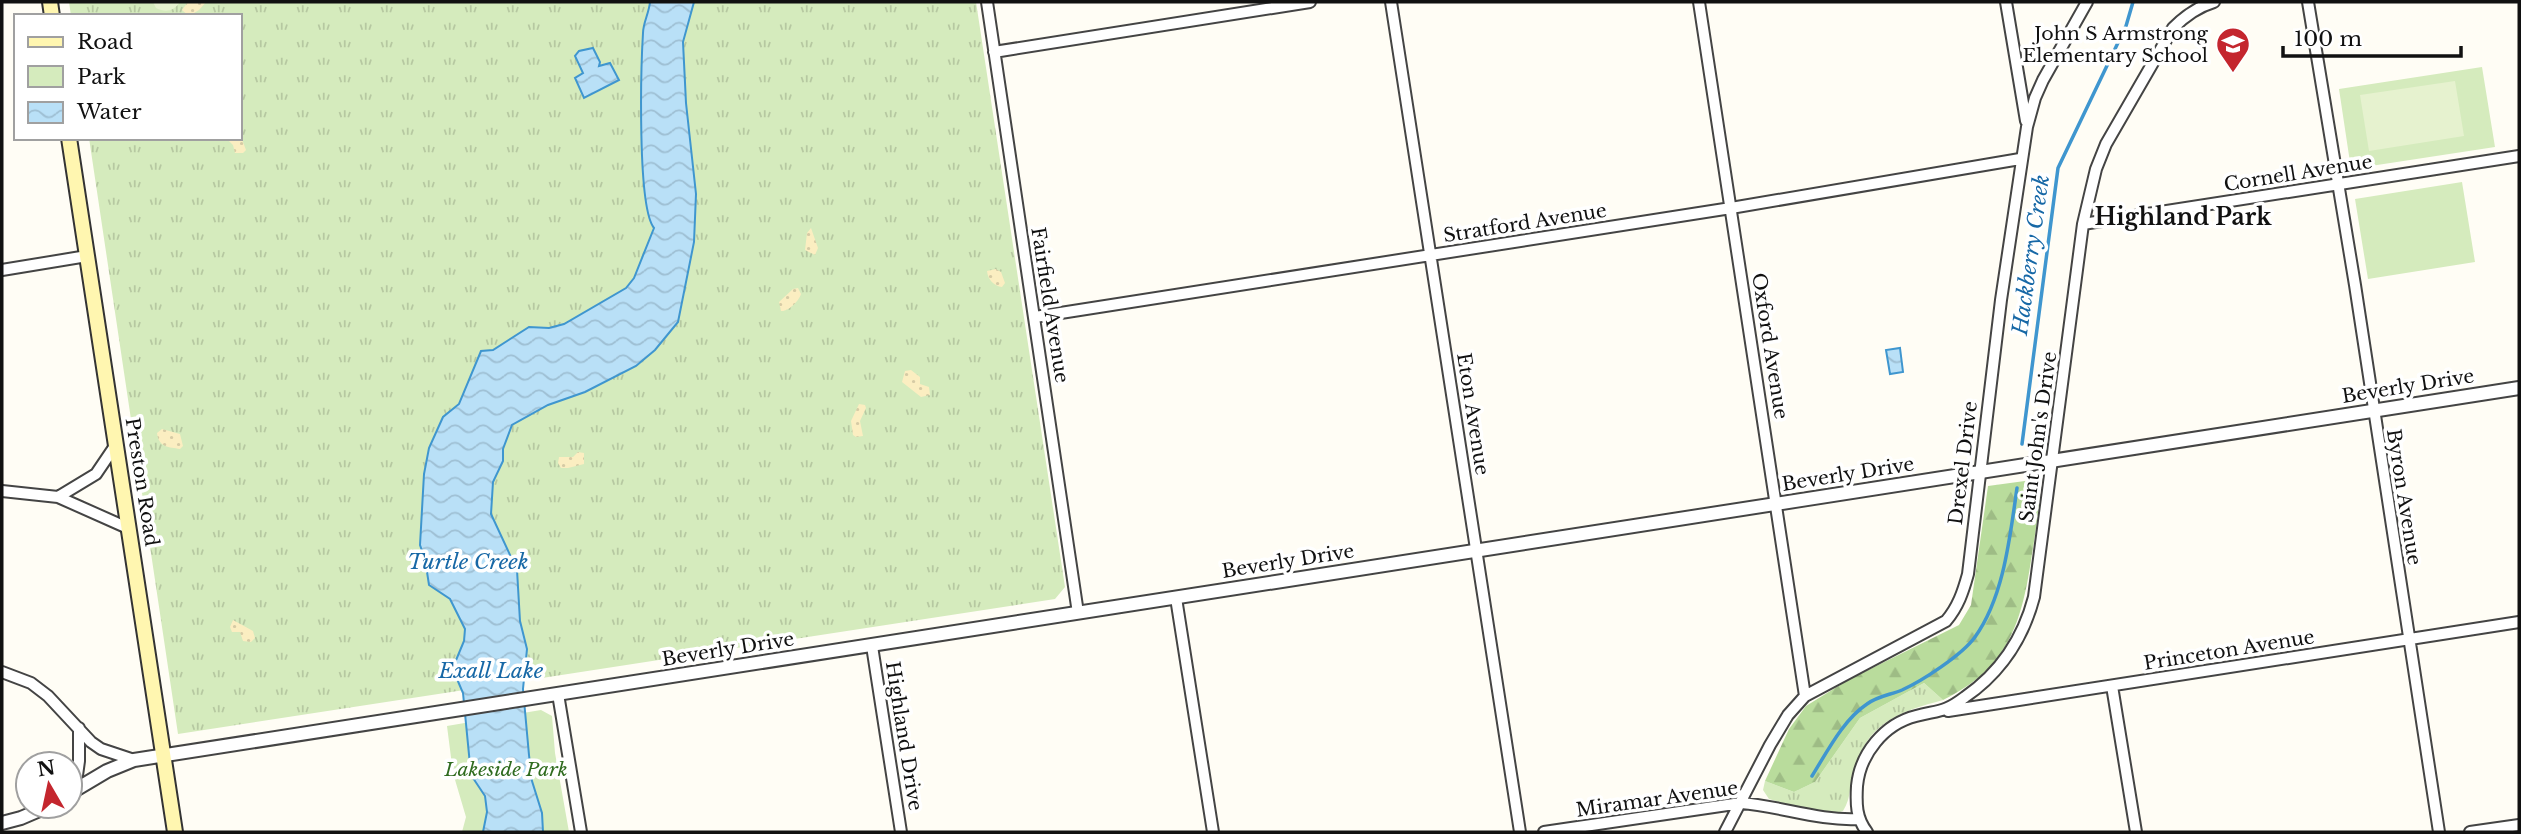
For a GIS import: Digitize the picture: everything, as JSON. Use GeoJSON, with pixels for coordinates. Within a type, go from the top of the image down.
{"type":"FeatureCollection","features":[{"type":"Feature","properties":{"kind":"main road","name":"Preston Road"},"geometry":{"type":"LineString","coordinates":[[69,140],[175,832]]}},
{"type":"Feature","properties":{"kind":"street","name":"Fairfield Avenue"},"geometry":{"type":"LineString","coordinates":[[986,2],[1078,614]]}},
{"type":"Feature","properties":{"kind":"street"},"geometry":{"type":"LineString","coordinates":[[994,52],[1310,2]]}},
{"type":"Feature","properties":{"kind":"street","name":"Eton Avenue"},"geometry":{"type":"LineString","coordinates":[[1391,2],[1428,256],[1520,832]]}},
{"type":"Feature","properties":{"kind":"street","name":"Oxford Avenue"},"geometry":{"type":"LineString","coordinates":[[1699,2],[1805,696]]}},
{"type":"Feature","properties":{"kind":"street"},"geometry":{"type":"LineString","coordinates":[[2006,2],[2027,127]]}},
{"type":"Feature","properties":{"kind":"street","name":"Drexel Drive"},"geometry":{"type":"LineString","coordinates":[[1724,832],[1788,715],[1805,696],[1829,681],[1926,633],[1946,621],[1955,610],[1968,573],[2020,159],[2035,98],[2087,2]]}},
{"type":"Feature","properties":{"kind":"street","name":"Saint John's Drive"},"geometry":{"type":"LineString","coordinates":[[1858,819],[1857,784],[1861,765],[1877,740],[1901,721],[1944,711],[1966,697],[1991,676],[2021,637],[2034,597],[2083,224],[2095,169],[2106,144],[2173,28],[2201,6],[2214,2]]}},
{"type":"Feature","properties":{"kind":"street","name":"Byron Avenue"},"geometry":{"type":"LineString","coordinates":[[2308,2],[2438,832]]}},
{"type":"Feature","properties":{"kind":"street","name":"Cornell Avenue"},"geometry":{"type":"LineString","coordinates":[[2083,224],[2519,156]]}},
{"type":"Feature","properties":{"kind":"street","name":"Stratford Avenue"},"geometry":{"type":"LineString","coordinates":[[1035,317],[1731,208],[2020,159]]}},
{"type":"Feature","properties":{"kind":"street"},"geometry":{"type":"LineString","coordinates":[[2,270],[88,256]]}},
{"type":"Feature","properties":{"kind":"street","name":"Beverly Drive"},"geometry":{"type":"LineString","coordinates":[[84,785],[107,771],[134,760],[164,755],[2519,388]]}},
{"type":"Feature","properties":{"kind":"street"},"geometry":{"type":"LineString","coordinates":[[58,497],[96,474],[117,443]]}},
{"type":"Feature","properties":{"kind":"street"},"geometry":{"type":"LineString","coordinates":[[2,491],[58,497],[130,528]]}},
{"type":"Feature","properties":{"kind":"street"},"geometry":{"type":"LineString","coordinates":[[1176,598],[1213,832]]}},
{"type":"Feature","properties":{"kind":"street","name":"Princeton Avenue"},"geometry":{"type":"LineString","coordinates":[[1944,711],[2519,622]]}},
{"type":"Feature","properties":{"kind":"street","name":"Highland Drive"},"geometry":{"type":"LineString","coordinates":[[872,646],[901,832]]}},
{"type":"Feature","properties":{"kind":"street"},"geometry":{"type":"LineString","coordinates":[[2,671],[31,683],[101,749],[134,760]]}},
{"type":"Feature","properties":{"kind":"street"},"geometry":{"type":"LineString","coordinates":[[2112,686],[2136,832]]}},
{"type":"Feature","properties":{"kind":"street"},"geometry":{"type":"LineString","coordinates":[[558,694],[581,832]]}},
{"type":"Feature","properties":{"kind":"street"},"geometry":{"type":"LineString","coordinates":[[79,728],[79,750]]}},
{"type":"Feature","properties":{"kind":"street","name":"Miramar Avenue"},"geometry":{"type":"LineString","coordinates":[[1544,832],[1741,803],[1841,820],[1858,819]]}},
{"type":"Feature","properties":{"kind":"street"},"geometry":{"type":"LineString","coordinates":[[1858,819],[1867,832]]}},
{"type":"Feature","properties":{"kind":"street"},"geometry":{"type":"LineString","coordinates":[[2470,832],[2519,825]]}},
{"type":"Feature","properties":{"kind":"green space"},"geometry":{"type":"Polygon","coordinates":[[[69,2],[976,2],[1065,587],[1055,599],[178,734],[89,140],[242,140],[242,14],[71,14],[69,2]]]}},
{"type":"Feature","properties":{"kind":"green space"},"geometry":{"type":"Polygon","coordinates":[[[153,2],[180,2],[166,11],[156,8],[153,2]]]}},
{"type":"Feature","properties":{"kind":"green space"},"geometry":{"type":"Polygon","coordinates":[[[2482,67],[2495,147],[2351,169],[2339,89],[2482,67]]]}},
{"type":"Feature","properties":{"kind":"green space"},"geometry":{"type":"Polygon","coordinates":[[[2455,81],[2464,136],[2369,151],[2360,95],[2455,81]]]}},
{"type":"Feature","properties":{"kind":"green space"},"geometry":{"type":"Polygon","coordinates":[[[2462,182],[2475,262],[2368,279],[2355,199],[2462,182]]]}},
{"type":"Feature","properties":{"kind":"green space"},"geometry":{"type":"Polygon","coordinates":[[[2040,479],[2036,526],[2023,601],[2017,622],[1998,658],[1965,687],[1943,700],[1924,683],[1860,718],[1815,782],[1794,792],[1765,781],[1789,729],[1806,706],[1848,680],[1959,625],[1971,605],[1988,486],[2040,479]]]}},
{"type":"Feature","properties":{"kind":"green space"},"geometry":{"type":"Polygon","coordinates":[[[1924,683],[1943,700],[1899,715],[1877,730],[1860,753],[1843,811],[1816,812],[1769,799],[1763,790],[1765,781],[1794,792],[1815,782],[1860,718],[1924,683]]]}},
{"type":"Feature","properties":{"kind":"green space","name":"Lakeside Park"},"geometry":{"type":"Polygon","coordinates":[[[541,710],[552,716],[555,753],[569,832],[462,832],[466,817],[453,773],[447,726],[541,710]]]}},
{"type":"Feature","properties":{"kind":"sand"},"geometry":{"type":"Polygon","coordinates":[[[188,2],[206,2],[192,14],[182,10],[188,2]]]}},
{"type":"Feature","properties":{"kind":"sand"},"geometry":{"type":"Polygon","coordinates":[[[242,139],[246,150],[243,153],[235,153],[228,140],[242,139]]]}},
{"type":"Feature","properties":{"kind":"sand"},"geometry":{"type":"Polygon","coordinates":[[[811,228],[818,248],[815,255],[805,250],[807,233],[811,228]]]}},
{"type":"Feature","properties":{"kind":"sand"},"geometry":{"type":"Polygon","coordinates":[[[996,269],[1001,272],[1005,283],[1002,287],[992,282],[987,271],[996,269]]]}},
{"type":"Feature","properties":{"kind":"sand"},"geometry":{"type":"Polygon","coordinates":[[[798,288],[801,294],[798,300],[790,308],[781,311],[779,302],[793,289],[798,288]]]}},
{"type":"Feature","properties":{"kind":"sand"},"geometry":{"type":"Polygon","coordinates":[[[911,370],[920,377],[920,384],[929,387],[930,395],[921,397],[902,382],[905,371],[911,370]]]}},
{"type":"Feature","properties":{"kind":"sand"},"geometry":{"type":"Polygon","coordinates":[[[859,404],[865,405],[866,408],[860,421],[863,436],[856,437],[853,435],[851,421],[859,404]]]}},
{"type":"Feature","properties":{"kind":"sand"},"geometry":{"type":"Polygon","coordinates":[[[162,429],[180,434],[183,446],[180,449],[162,444],[157,433],[162,429]]]}},
{"type":"Feature","properties":{"kind":"sand"},"geometry":{"type":"Polygon","coordinates":[[[578,452],[584,453],[584,464],[561,468],[559,457],[573,457],[578,452]]]}},
{"type":"Feature","properties":{"kind":"sand"},"geometry":{"type":"Polygon","coordinates":[[[233,620],[253,631],[255,638],[251,642],[243,641],[240,632],[232,632],[230,627],[233,620]]]}},
{"type":"Feature","properties":{"kind":"water","name":"Turtle Creek"},"geometry":{"type":"Polygon","coordinates":[[[650,2],[694,2],[683,42],[686,103],[696,194],[694,242],[678,322],[655,350],[636,366],[585,392],[548,405],[512,425],[503,449],[503,461],[493,482],[491,514],[517,570],[520,621],[527,649],[523,689],[529,755],[532,781],[542,813],[543,832],[483,832],[487,812],[485,796],[471,775],[463,693],[454,672],[465,629],[450,599],[429,585],[420,545],[424,474],[429,448],[443,417],[459,404],[481,351],[493,350],[529,327],[549,328],[564,324],[626,288],[634,278],[654,228],[645,193],[641,135],[643,33],[650,2]]]}},
{"type":"Feature","properties":{"kind":"water"},"geometry":{"type":"Polygon","coordinates":[[[593,48],[600,62],[599,66],[610,63],[619,80],[584,98],[575,78],[583,73],[575,56],[579,51],[593,48]]]}},
{"type":"Feature","properties":{"kind":"water"},"geometry":{"type":"Polygon","coordinates":[[[1900,348],[1903,372],[1890,374],[1886,350],[1900,348]]]}},
{"type":"Feature","properties":{"kind":"waterway","name":"Hackberry Creek"},"geometry":{"type":"LineString","coordinates":[[2022,444],[2058,168],[2126,26],[2133,2]]}},
{"type":"Feature","properties":{"kind":"waterway","name":"Hackberry Creek"},"geometry":{"type":"LineString","coordinates":[[1812,776],[1836,737],[1858,711],[1875,699],[1902,690],[1930,674],[1961,652],[1975,637],[1993,604],[1999,585],[2017,488]]}},
{"type":"Feature","properties":{"kind":"place","name":"John S Armstrong Elementary School"},"geometry":{"type":"Point","coordinates":[2233,74]}},
{"type":"Feature","properties":{"kind":"district","name":"Highland Park"},"geometry":{"type":"Point","coordinates":[2183,217]}},
{"type":"Feature","properties":{"kind":"water label","name":"Exall Lake"},"geometry":{"type":"Point","coordinates":[491,671]}}]}
